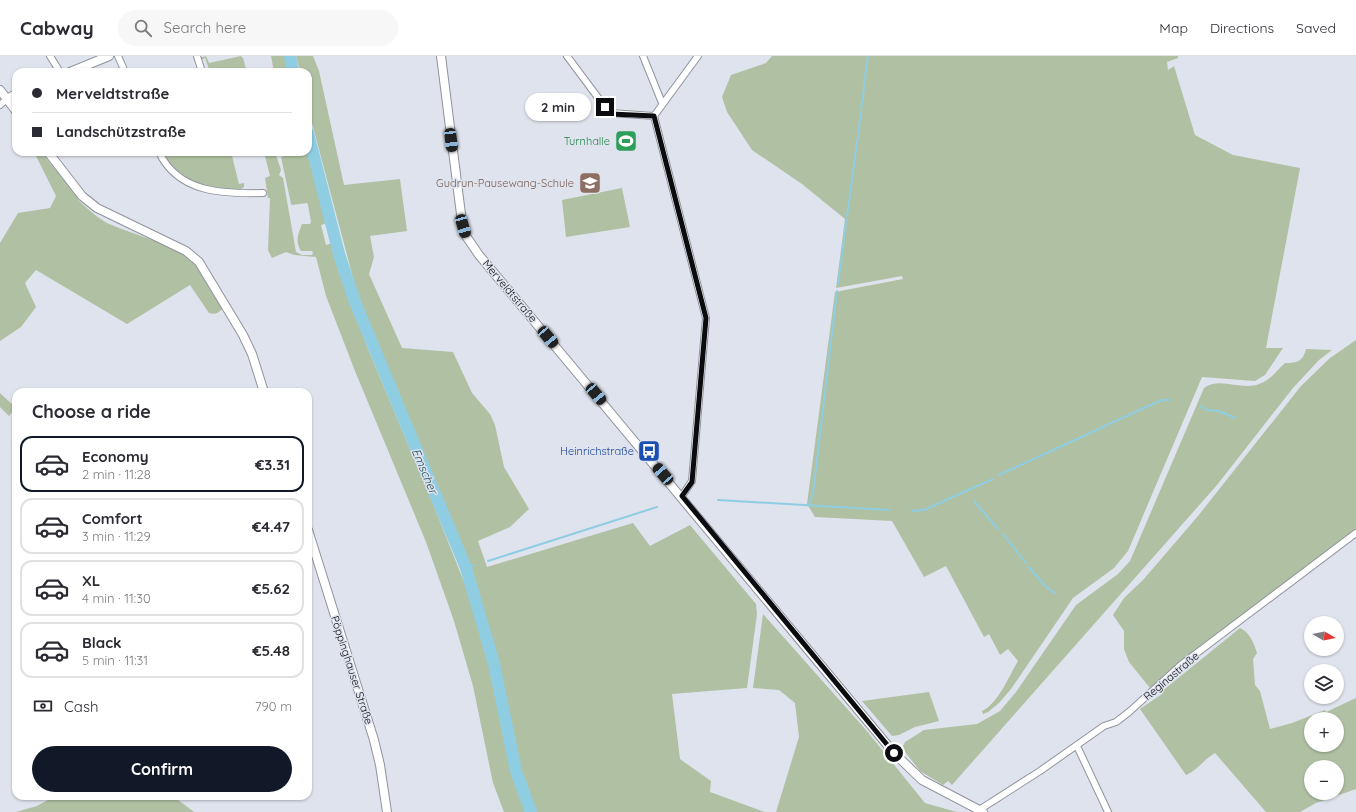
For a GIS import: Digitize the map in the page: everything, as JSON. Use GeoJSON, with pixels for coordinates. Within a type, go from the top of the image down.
{"type":"FeatureCollection","features":[{"type":"Feature","properties":{"kind":"main road"},"geometry":{"type":"LineString","coordinates":[[80,68],[109,56]]}},
{"type":"Feature","properties":{"kind":"main road","name":"Merveldtstraße"},"geometry":{"type":"LineString","coordinates":[[441,56],[457,189],[466,236],[479,255],[682,496],[899,758],[922,780],[981,811]]}},
{"type":"Feature","properties":{"kind":"main road"},"geometry":{"type":"LineString","coordinates":[[0,90],[12,106]]}},
{"type":"Feature","properties":{"kind":"main road"},"geometry":{"type":"LineString","coordinates":[[7,99],[12,96]]}},
{"type":"Feature","properties":{"kind":"main road"},"geometry":{"type":"LineString","coordinates":[[51,156],[82,196],[97,208],[186,251],[199,262],[244,335],[252,354],[263,388]]}},
{"type":"Feature","properties":{"kind":"main road","name":"Pöppinghauser Straße"},"geometry":{"type":"LineString","coordinates":[[312,543],[374,740],[380,764],[387,812]]}},
{"type":"Feature","properties":{"kind":"street"},"geometry":{"type":"LineString","coordinates":[[50,56],[58,68]]}},
{"type":"Feature","properties":{"kind":"street"},"geometry":{"type":"LineString","coordinates":[[118,56],[123,68]]}},
{"type":"Feature","properties":{"kind":"street"},"geometry":{"type":"LineString","coordinates":[[197,56],[201,68]]}},
{"type":"Feature","properties":{"kind":"street"},"geometry":{"type":"LineString","coordinates":[[567,56],[611,114],[654,116]]}},
{"type":"Feature","properties":{"kind":"street"},"geometry":{"type":"LineString","coordinates":[[643,56],[662,103]]}},
{"type":"Feature","properties":{"kind":"street"},"geometry":{"type":"LineString","coordinates":[[682,496],[692,482],[706,318],[654,116],[662,103],[698,56]]}},
{"type":"Feature","properties":{"kind":"street"},"geometry":{"type":"LineString","coordinates":[[0,105],[7,99]]}},
{"type":"Feature","properties":{"kind":"street"},"geometry":{"type":"LineString","coordinates":[[162,156],[175,174],[192,185],[218,192],[263,193]]}},
{"type":"Feature","properties":{"kind":"street","name":"Reginastraße"},"geometry":{"type":"LineString","coordinates":[[981,811],[1104,726],[1116,722],[1130,712],[1181,665],[1356,533]]}},
{"type":"Feature","properties":{"kind":"street"},"geometry":{"type":"LineString","coordinates":[[1077,746],[1108,812]]}},
{"type":"Feature","properties":{"kind":"green space"},"geometry":{"type":"Polygon","coordinates":[[[206,56],[209,63],[241,56],[246,68],[209,68],[205,58],[201,60],[200,58],[206,56]]]}},
{"type":"Feature","properties":{"kind":"green space"},"geometry":{"type":"Polygon","coordinates":[[[271,56],[287,56],[290,68],[273,68],[271,56]]]}},
{"type":"Feature","properties":{"kind":"green space"},"geometry":{"type":"Polygon","coordinates":[[[296,56],[313,56],[319,71],[344,185],[400,179],[407,231],[370,236],[374,257],[369,274],[402,348],[453,352],[472,393],[490,414],[495,425],[504,467],[529,509],[510,527],[478,541],[487,567],[633,523],[650,546],[690,525],[756,604],[757,614],[747,688],[672,694],[680,759],[711,781],[710,792],[765,812],[535,812],[520,766],[484,613],[467,564],[399,399],[356,289],[312,123],[312,68],[299,68],[296,56]]]}},
{"type":"Feature","properties":{"kind":"green space"},"geometry":{"type":"Polygon","coordinates":[[[772,56],[1178,56],[1178,58],[1167,62],[1168,70],[1174,66],[1195,135],[1233,155],[1300,168],[1266,348],[1283,348],[1265,375],[1255,381],[1202,377],[1128,551],[1114,568],[1073,598],[1011,689],[999,703],[983,714],[982,711],[998,696],[1018,661],[1008,649],[1000,655],[989,634],[984,637],[946,566],[924,577],[892,521],[815,517],[807,504],[835,292],[903,279],[902,276],[836,288],[845,219],[802,184],[752,150],[727,112],[722,97],[731,75],[766,63],[772,56]]]}},
{"type":"Feature","properties":{"kind":"green space"},"geometry":{"type":"Polygon","coordinates":[[[36,156],[44,156],[78,197],[78,200],[99,218],[118,228],[176,250],[196,263],[223,308],[217,313],[209,313],[190,285],[127,324],[36,270],[25,283],[36,307],[21,327],[0,341],[0,243],[18,213],[50,208],[56,196],[36,156]]]}},
{"type":"Feature","properties":{"kind":"green space"},"geometry":{"type":"Polygon","coordinates":[[[165,156],[232,156],[239,184],[244,183],[244,187],[240,190],[206,186],[187,178],[171,164],[165,156]]]}},
{"type":"Feature","properties":{"kind":"green space"},"geometry":{"type":"Polygon","coordinates":[[[265,156],[276,156],[281,170],[279,175],[283,178],[296,252],[302,255],[312,255],[313,253],[312,251],[301,251],[298,244],[299,231],[302,224],[310,224],[311,222],[308,205],[307,203],[291,204],[281,157],[311,156],[327,223],[321,225],[326,245],[332,243],[338,270],[368,349],[468,592],[489,665],[511,768],[526,812],[504,812],[493,783],[473,686],[454,621],[426,542],[355,371],[326,296],[316,257],[294,255],[286,252],[272,258],[268,250],[270,198],[268,198],[265,178],[270,176],[265,156]]]}},
{"type":"Feature","properties":{"kind":"green space"},"geometry":{"type":"Polygon","coordinates":[[[622,188],[630,227],[566,237],[562,200],[622,188]]]}},
{"type":"Feature","properties":{"kind":"green space"},"geometry":{"type":"Polygon","coordinates":[[[1356,340],[1356,532],[1150,688],[1129,662],[1124,649],[1124,631],[1113,615],[1124,598],[1143,580],[1198,516],[1301,386],[1330,358],[1356,340]]]}},
{"type":"Feature","properties":{"kind":"green space"},"geometry":{"type":"Polygon","coordinates":[[[1306,349],[1332,350],[1319,360],[1293,388],[1217,485],[952,785],[948,781],[943,785],[920,771],[902,748],[905,742],[924,730],[977,724],[1000,711],[1016,692],[1076,605],[1118,574],[1130,561],[1204,388],[1217,383],[1252,386],[1263,383],[1285,363],[1297,362],[1301,359],[1306,349]]]}},
{"type":"Feature","properties":{"kind":"green space"},"geometry":{"type":"Polygon","coordinates":[[[0,393],[12,404],[12,413],[9,416],[0,407],[0,393]]]}},
{"type":"Feature","properties":{"kind":"green space"},"geometry":{"type":"Polygon","coordinates":[[[763,614],[866,730],[925,803],[957,812],[776,812],[799,737],[795,703],[779,690],[753,688],[763,614]]]}},
{"type":"Feature","properties":{"kind":"green space"},"geometry":{"type":"Polygon","coordinates":[[[1240,628],[1251,638],[1257,653],[1253,659],[1255,685],[1260,691],[1270,729],[1304,718],[1304,752],[1344,752],[1344,712],[1326,712],[1356,698],[1356,789],[1344,793],[1344,760],[1304,760],[1304,800],[1325,800],[1300,812],[1266,812],[1215,753],[1186,775],[1140,709],[1162,694],[1161,692],[1240,628]]]}},
{"type":"Feature","properties":{"kind":"green space"},"geometry":{"type":"Polygon","coordinates":[[[929,692],[939,721],[915,727],[899,735],[892,736],[862,701],[929,692]]]}},
{"type":"Feature","properties":{"kind":"green space"},"geometry":{"type":"Polygon","coordinates":[[[48,800],[178,800],[194,812],[16,812],[37,806],[48,800]]]}},
{"type":"Feature","properties":{"kind":"waterway","name":"Emscher"},"geometry":{"type":"LineString","coordinates":[[290,56],[292,68]]}},
{"type":"Feature","properties":{"kind":"waterway"},"geometry":{"type":"LineString","coordinates":[[864,84],[868,56]]}},
{"type":"Feature","properties":{"kind":"waterway"},"geometry":{"type":"LineString","coordinates":[[863,97],[864,86]]}},
{"type":"Feature","properties":{"kind":"waterway"},"geometry":{"type":"LineString","coordinates":[[861,109],[863,98]]}},
{"type":"Feature","properties":{"kind":"waterway"},"geometry":{"type":"LineString","coordinates":[[858,134],[861,112]]}},
{"type":"Feature","properties":{"kind":"waterway"},"geometry":{"type":"LineString","coordinates":[[856,148],[858,137]]}},
{"type":"Feature","properties":{"kind":"waterway","name":"Emscher"},"geometry":{"type":"LineString","coordinates":[[312,149],[339,254],[355,302],[466,568],[494,664],[516,771],[531,812]]}},
{"type":"Feature","properties":{"kind":"waterway"},"geometry":{"type":"LineString","coordinates":[[847,216],[856,150]]}},
{"type":"Feature","properties":{"kind":"waterway"},"geometry":{"type":"LineString","coordinates":[[844,236],[846,223]]}},
{"type":"Feature","properties":{"kind":"waterway"},"geometry":{"type":"LineString","coordinates":[[838,284],[844,239]]}},
{"type":"Feature","properties":{"kind":"waterway"},"geometry":{"type":"LineString","coordinates":[[809,504],[813,493],[837,291]]}},
{"type":"Feature","properties":{"kind":"waterway"},"geometry":{"type":"LineString","coordinates":[[999,475],[1157,402],[1170,400]]}},
{"type":"Feature","properties":{"kind":"waterway"},"geometry":{"type":"LineString","coordinates":[[1201,406],[1206,410],[1219,411],[1235,418]]}},
{"type":"Feature","properties":{"kind":"waterway"},"geometry":{"type":"LineString","coordinates":[[912,511],[924,510],[993,479]]}},
{"type":"Feature","properties":{"kind":"waterway"},"geometry":{"type":"LineString","coordinates":[[718,500],[889,510]]}},
{"type":"Feature","properties":{"kind":"waterway"},"geometry":{"type":"LineString","coordinates":[[974,501],[998,529]]}},
{"type":"Feature","properties":{"kind":"waterway"},"geometry":{"type":"LineString","coordinates":[[488,561],[657,507]]}},
{"type":"Feature","properties":{"kind":"waterway"},"geometry":{"type":"LineString","coordinates":[[1003,534],[1026,563]]}},
{"type":"Feature","properties":{"kind":"waterway"},"geometry":{"type":"LineString","coordinates":[[466,568],[474,565]]}},
{"type":"Feature","properties":{"kind":"waterway"},"geometry":{"type":"LineString","coordinates":[[1029,567],[1046,587],[1055,593]]}},
{"type":"Feature","properties":{"kind":"place","name":"Turnhalle"},"geometry":{"type":"Point","coordinates":[626,141]}},
{"type":"Feature","properties":{"kind":"place","name":"Gudrun-Pausewang-Schule"},"geometry":{"type":"Point","coordinates":[590,183]}},
{"type":"Feature","properties":{"kind":"place","name":"Heinrichstraße"},"geometry":{"type":"Point","coordinates":[649,451]}},
{"type":"Feature","properties":{"kind":"route"},"geometry":{"type":"LineString","coordinates":[[605,107],[611,114],[654,116],[706,318],[692,482],[682,496],[894,753]]}}]}
